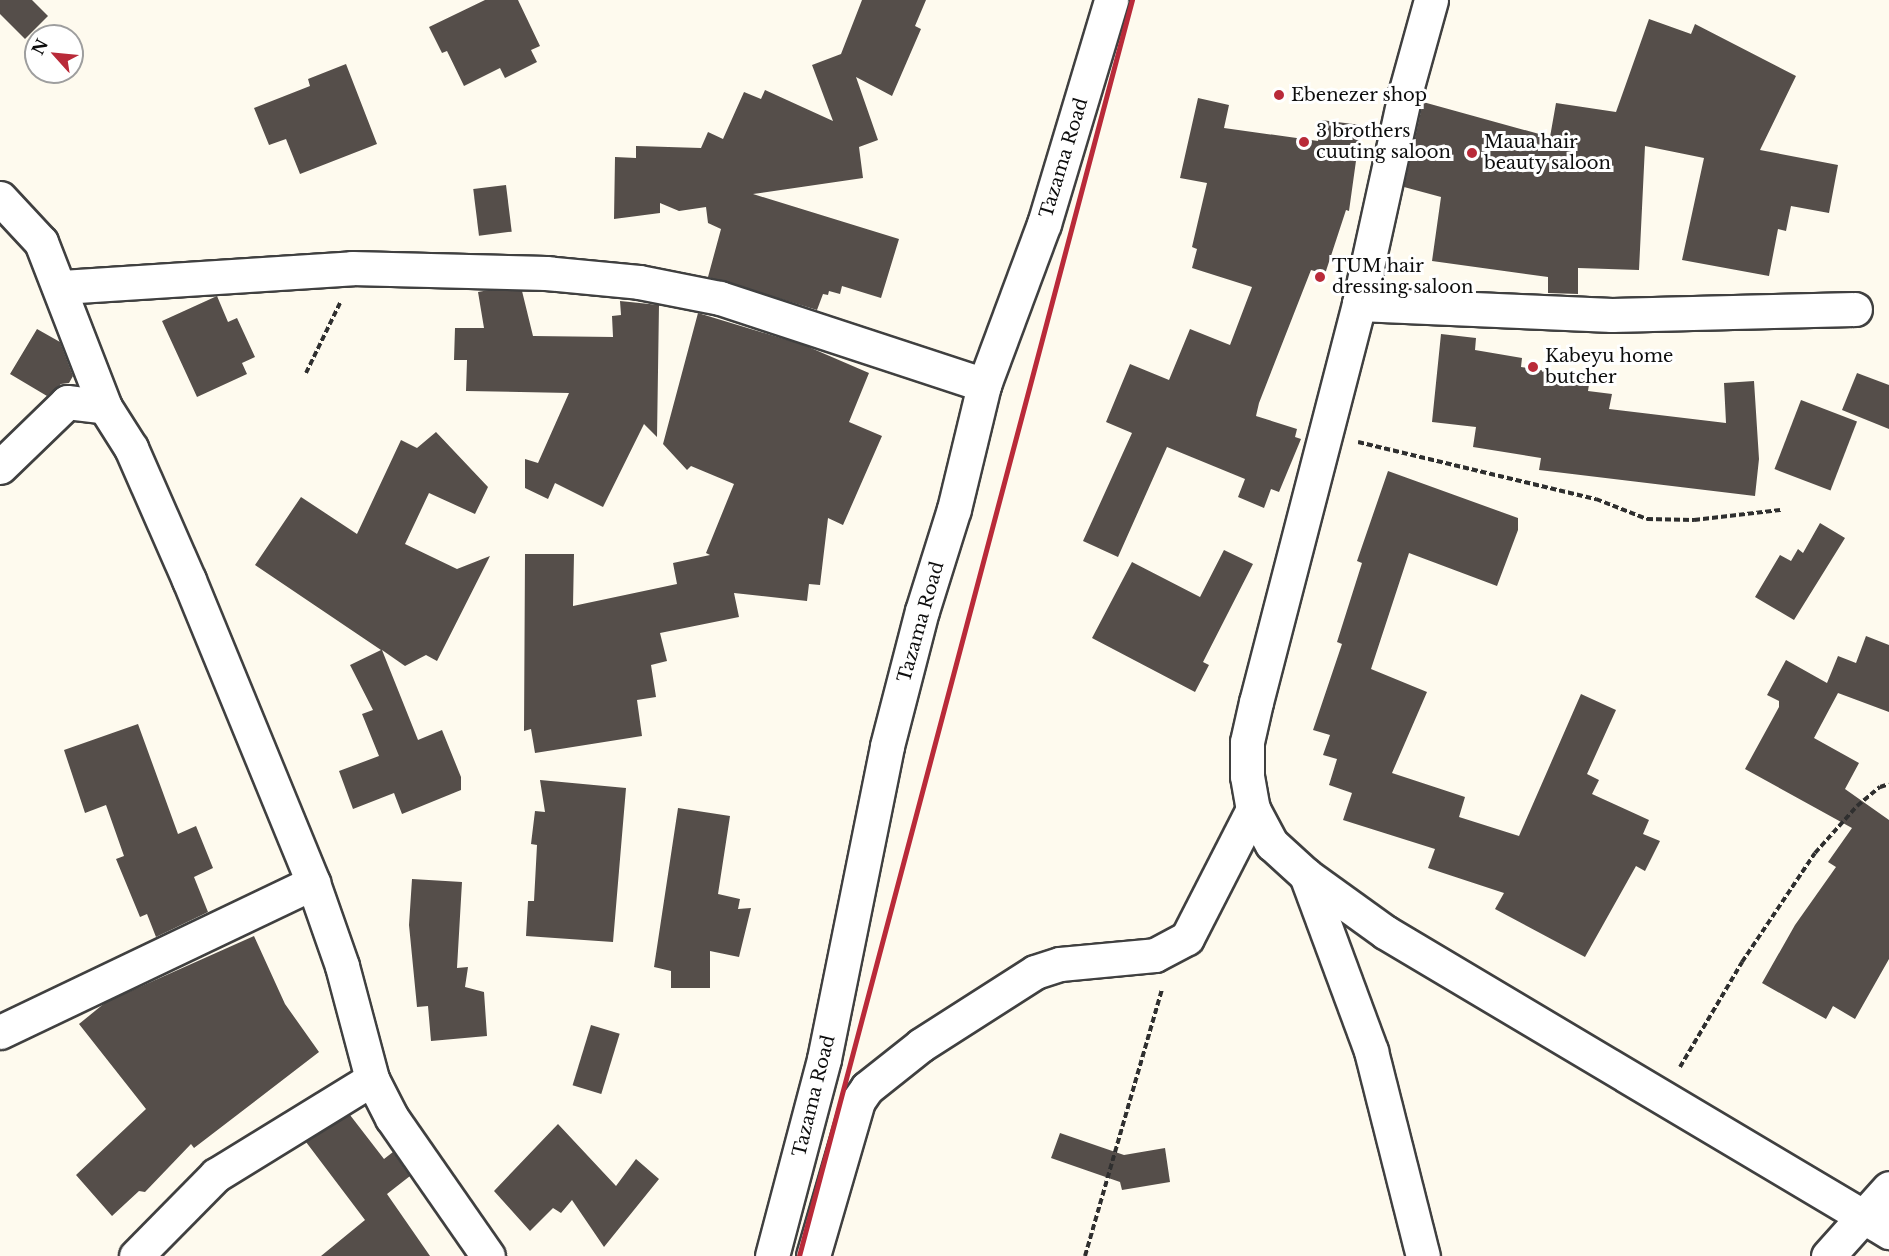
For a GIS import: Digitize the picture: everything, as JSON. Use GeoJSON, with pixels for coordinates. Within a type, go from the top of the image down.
{"type":"FeatureCollection","features":[{"type":"Feature","properties":{"kind":"street","name":"Tazama Road"},"geometry":{"type":"LineString","coordinates":[[772,1256],[824,1059],[888,746],[922,611],[954,509],[984,385],[1044,224],[1111,0]]}},
{"type":"Feature","properties":{"kind":"street"},"geometry":{"type":"LineString","coordinates":[[1431,0],[1405,94],[1359,304],[1322,434],[1247,742],[1247,776],[1253,809],[1272,844],[1306,875],[1385,932],[1889,1232]]}},
{"type":"Feature","properties":{"kind":"street"},"geometry":{"type":"LineString","coordinates":[[0,198],[41,242],[62,287],[105,407],[131,448],[161,515],[313,883],[342,966],[372,1079],[392,1118],[488,1256]]}},
{"type":"Feature","properties":{"kind":"street"},"geometry":{"type":"LineString","coordinates":[[62,287],[352,268],[546,273],[639,282],[720,298],[984,385]]}},
{"type":"Feature","properties":{"kind":"street"},"geometry":{"type":"LineString","coordinates":[[1359,304],[1612,315],[1855,309]]}},
{"type":"Feature","properties":{"kind":"street"},"geometry":{"type":"LineString","coordinates":[[0,467],[67,402],[105,407]]}},
{"type":"Feature","properties":{"kind":"street"},"geometry":{"type":"LineString","coordinates":[[813,1256],[858,1101],[867,1089],[921,1045],[1035,972],[1060,964],[1155,955],[1176,946],[1187,938],[1205,909],[1253,809]]}},
{"type":"Feature","properties":{"kind":"street"},"geometry":{"type":"LineString","coordinates":[[1306,875],[1371,1051],[1423,1256]]}},
{"type":"Feature","properties":{"kind":"street"},"geometry":{"type":"LineString","coordinates":[[0,1032],[313,883]]}},
{"type":"Feature","properties":{"kind":"street"},"geometry":{"type":"LineString","coordinates":[[136,1256],[216,1175],[372,1079]]}},
{"type":"Feature","properties":{"kind":"street"},"geometry":{"type":"LineString","coordinates":[[1828,1256],[1862,1214],[1889,1188]]}},
{"type":"Feature","properties":{"kind":"path"},"geometry":{"type":"LineString","coordinates":[[306,373],[340,303],[352,268]]}},
{"type":"Feature","properties":{"kind":"path"},"geometry":{"type":"LineString","coordinates":[[1322,434],[1596,499],[1647,519],[1694,520],[1780,510]]}},
{"type":"Feature","properties":{"kind":"path"},"geometry":{"type":"LineString","coordinates":[[1663,1096],[1742,962],[1815,853],[1857,806],[1880,787],[1889,784]]}},
{"type":"Feature","properties":{"kind":"path"},"geometry":{"type":"LineString","coordinates":[[1085,1256],[1176,946]]}},
{"type":"Feature","properties":{"kind":"building"},"geometry":{"type":"Polygon","coordinates":[[[0,0],[32,0],[48,16],[40,24],[24,24],[24,38],[0,14],[0,0]]]}},
{"type":"Feature","properties":{"kind":"building"},"geometry":{"type":"Polygon","coordinates":[[[485,0],[518,0],[540,46],[531,50],[537,62],[505,78],[500,68],[464,86],[447,51],[442,53],[429,27],[485,0]]]}},
{"type":"Feature","properties":{"kind":"building"},"geometry":{"type":"Polygon","coordinates":[[[862,0],[926,0],[915,26],[921,29],[892,96],[856,77],[878,140],[859,147],[863,178],[753,194],[899,239],[881,298],[842,286],[840,294],[829,291],[828,295],[823,294],[817,310],[708,277],[721,229],[708,223],[706,207],[679,211],[660,203],[660,213],[614,219],[615,157],[636,158],[636,146],[701,148],[708,132],[723,139],[744,92],[761,99],[765,90],[833,121],[812,65],[841,54],[862,0]]]}},
{"type":"Feature","properties":{"kind":"building"},"geometry":{"type":"Polygon","coordinates":[[[1649,19],[1691,34],[1695,24],[1796,76],[1760,150],[1838,165],[1829,213],[1791,206],[1786,231],[1778,229],[1769,276],[1682,260],[1704,158],[1645,146],[1639,270],[1578,268],[1578,294],[1548,293],[1548,277],[1432,261],[1441,197],[1404,187],[1423,102],[1550,137],[1556,103],[1616,112],[1649,19]]]}},
{"type":"Feature","properties":{"kind":"building"},"geometry":{"type":"Polygon","coordinates":[[[346,64],[377,144],[300,174],[286,139],[269,145],[254,108],[310,86],[308,79],[346,64]]]}},
{"type":"Feature","properties":{"kind":"building"},"geometry":{"type":"Polygon","coordinates":[[[1198,98],[1229,105],[1224,128],[1318,141],[1321,120],[1361,125],[1349,211],[1346,210],[1325,274],[1311,270],[1259,403],[1256,416],[1297,429],[1295,437],[1301,439],[1279,492],[1271,489],[1264,508],[1238,497],[1245,479],[1167,447],[1118,557],[1083,541],[1132,433],[1106,422],[1130,364],[1169,380],[1190,329],[1230,345],[1252,287],[1192,268],[1197,249],[1192,247],[1207,183],[1180,178],[1198,98]]]}},
{"type":"Feature","properties":{"kind":"building"},"geometry":{"type":"Polygon","coordinates":[[[506,185],[512,232],[479,236],[473,189],[506,185]]]}},
{"type":"Feature","properties":{"kind":"building"},"geometry":{"type":"Polygon","coordinates":[[[522,291],[533,336],[613,337],[612,316],[621,315],[620,301],[659,305],[657,437],[644,424],[603,507],[555,483],[548,499],[525,488],[525,459],[538,463],[569,393],[466,391],[467,360],[454,360],[455,328],[484,328],[478,292],[522,291]]]}},
{"type":"Feature","properties":{"kind":"building"},"geometry":{"type":"Polygon","coordinates":[[[217,296],[228,322],[237,318],[255,357],[242,363],[247,374],[197,397],[162,321],[217,296]]]}},
{"type":"Feature","properties":{"kind":"building"},"geometry":{"type":"Polygon","coordinates":[[[698,313],[804,345],[869,373],[849,422],[882,436],[843,525],[828,518],[820,585],[809,584],[807,601],[734,593],[739,617],[660,633],[667,661],[651,665],[656,697],[637,700],[642,736],[535,753],[531,729],[524,731],[525,554],[574,554],[573,606],[677,584],[673,563],[710,555],[706,553],[734,484],[691,466],[687,470],[663,444],[698,313]]]}},
{"type":"Feature","properties":{"kind":"building"},"geometry":{"type":"Polygon","coordinates":[[[37,329],[60,342],[73,376],[69,383],[61,384],[47,396],[10,374],[37,329]]]}},
{"type":"Feature","properties":{"kind":"building"},"geometry":{"type":"Polygon","coordinates":[[[1441,334],[1476,338],[1475,350],[1522,358],[1521,367],[1590,378],[1588,391],[1612,394],[1609,409],[1726,423],[1724,383],[1754,381],[1759,459],[1755,496],[1539,470],[1541,458],[1473,447],[1476,427],[1432,422],[1441,334]]]}},
{"type":"Feature","properties":{"kind":"building"},"geometry":{"type":"Polygon","coordinates":[[[1857,373],[1889,385],[1889,429],[1842,410],[1857,373]]]}},
{"type":"Feature","properties":{"kind":"building"},"geometry":{"type":"Polygon","coordinates":[[[1801,400],[1857,422],[1830,491],[1774,469],[1801,400]]]}},
{"type":"Feature","properties":{"kind":"building"},"geometry":{"type":"Polygon","coordinates":[[[436,432],[488,487],[475,514],[429,493],[405,544],[457,569],[490,556],[437,661],[426,655],[405,666],[382,650],[418,740],[442,730],[461,777],[461,790],[402,814],[394,793],[353,809],[339,771],[379,756],[362,714],[373,710],[350,665],[381,650],[255,565],[301,497],[357,534],[401,440],[417,448],[436,432]]]}},
{"type":"Feature","properties":{"kind":"building"},"geometry":{"type":"Polygon","coordinates":[[[1388,471],[1518,518],[1518,530],[1497,586],[1409,553],[1371,669],[1427,692],[1392,773],[1465,797],[1459,817],[1519,836],[1581,694],[1616,710],[1587,774],[1599,780],[1592,794],[1649,820],[1643,834],[1660,841],[1645,871],[1636,866],[1585,957],[1495,909],[1504,893],[1428,868],[1435,849],[1343,820],[1352,793],[1329,785],[1337,759],[1323,755],[1330,735],[1313,730],[1342,644],[1337,642],[1362,563],[1357,561],[1388,471]]]}},
{"type":"Feature","properties":{"kind":"building"},"geometry":{"type":"Polygon","coordinates":[[[1820,523],[1845,538],[1794,620],[1755,597],[1780,555],[1791,561],[1798,549],[1803,553],[1820,523]]]}},
{"type":"Feature","properties":{"kind":"building"},"geometry":{"type":"Polygon","coordinates":[[[1224,550],[1253,564],[1203,662],[1209,665],[1195,692],[1092,638],[1132,562],[1200,597],[1224,550]]]}},
{"type":"Feature","properties":{"kind":"building"},"geometry":{"type":"Polygon","coordinates":[[[1866,636],[1889,645],[1889,712],[1838,693],[1814,738],[1859,763],[1845,789],[1889,820],[1889,959],[1855,1019],[1833,1006],[1826,1019],[1762,983],[1795,925],[1836,867],[1828,862],[1852,828],[1745,769],[1779,707],[1779,701],[1767,695],[1786,660],[1827,683],[1838,656],[1856,663],[1866,636]]]}},
{"type":"Feature","properties":{"kind":"building"},"geometry":{"type":"Polygon","coordinates":[[[138,724],[178,834],[196,826],[213,868],[194,877],[208,912],[156,937],[147,914],[140,917],[116,859],[124,856],[106,805],[85,813],[64,750],[138,724]]]}},
{"type":"Feature","properties":{"kind":"building"},"geometry":{"type":"Polygon","coordinates":[[[540,780],[626,788],[613,942],[526,936],[528,901],[534,901],[537,845],[531,844],[535,811],[545,812],[540,780]]]}},
{"type":"Feature","properties":{"kind":"building"},"geometry":{"type":"Polygon","coordinates":[[[678,808],[730,816],[718,894],[740,899],[738,909],[751,908],[739,957],[710,951],[710,988],[671,988],[671,971],[654,967],[678,808]]]}},
{"type":"Feature","properties":{"kind":"building"},"geometry":{"type":"Polygon","coordinates":[[[412,879],[462,882],[457,968],[468,967],[465,987],[484,992],[487,1036],[431,1041],[428,1006],[417,1007],[409,925],[412,879]]]}},
{"type":"Feature","properties":{"kind":"building"},"geometry":{"type":"Polygon","coordinates":[[[254,936],[285,1004],[319,1052],[194,1148],[191,1144],[145,1192],[139,1191],[112,1216],[76,1175],[146,1109],[79,1024],[106,1002],[254,936]]]}},
{"type":"Feature","properties":{"kind":"building"},"geometry":{"type":"Polygon","coordinates":[[[591,1025],[620,1034],[601,1094],[573,1085],[591,1025]]]}},
{"type":"Feature","properties":{"kind":"building"},"geometry":{"type":"Polygon","coordinates":[[[350,1115],[384,1159],[393,1152],[410,1176],[387,1194],[430,1256],[321,1256],[365,1220],[306,1142],[350,1115]]]}},
{"type":"Feature","properties":{"kind":"building"},"geometry":{"type":"Polygon","coordinates":[[[558,1124],[616,1186],[636,1159],[659,1179],[604,1247],[572,1200],[561,1213],[553,1208],[530,1231],[494,1191],[558,1124]]]}},
{"type":"Feature","properties":{"kind":"building"},"geometry":{"type":"Polygon","coordinates":[[[1060,1133],[1124,1155],[1165,1148],[1170,1182],[1122,1190],[1120,1182],[1051,1158],[1060,1133]]]}},
{"type":"Feature","properties":{"kind":"railway"},"geometry":{"type":"LineString","coordinates":[[799,1256],[1132,0]]}},
{"type":"Feature","properties":{"kind":"place","name":"Ebenezer shop"},"geometry":{"type":"Point","coordinates":[1279,95]}},
{"type":"Feature","properties":{"kind":"place","name":"3 brothers cuuting saloon"},"geometry":{"type":"Point","coordinates":[1304,142]}},
{"type":"Feature","properties":{"kind":"place","name":"Maua hair beauty saloon"},"geometry":{"type":"Point","coordinates":[1472,153]}},
{"type":"Feature","properties":{"kind":"place","name":"TUM hair dressing saloon"},"geometry":{"type":"Point","coordinates":[1320,277]}},
{"type":"Feature","properties":{"kind":"place","name":"Kabeyu home butcher"},"geometry":{"type":"Point","coordinates":[1533,367]}}]}
